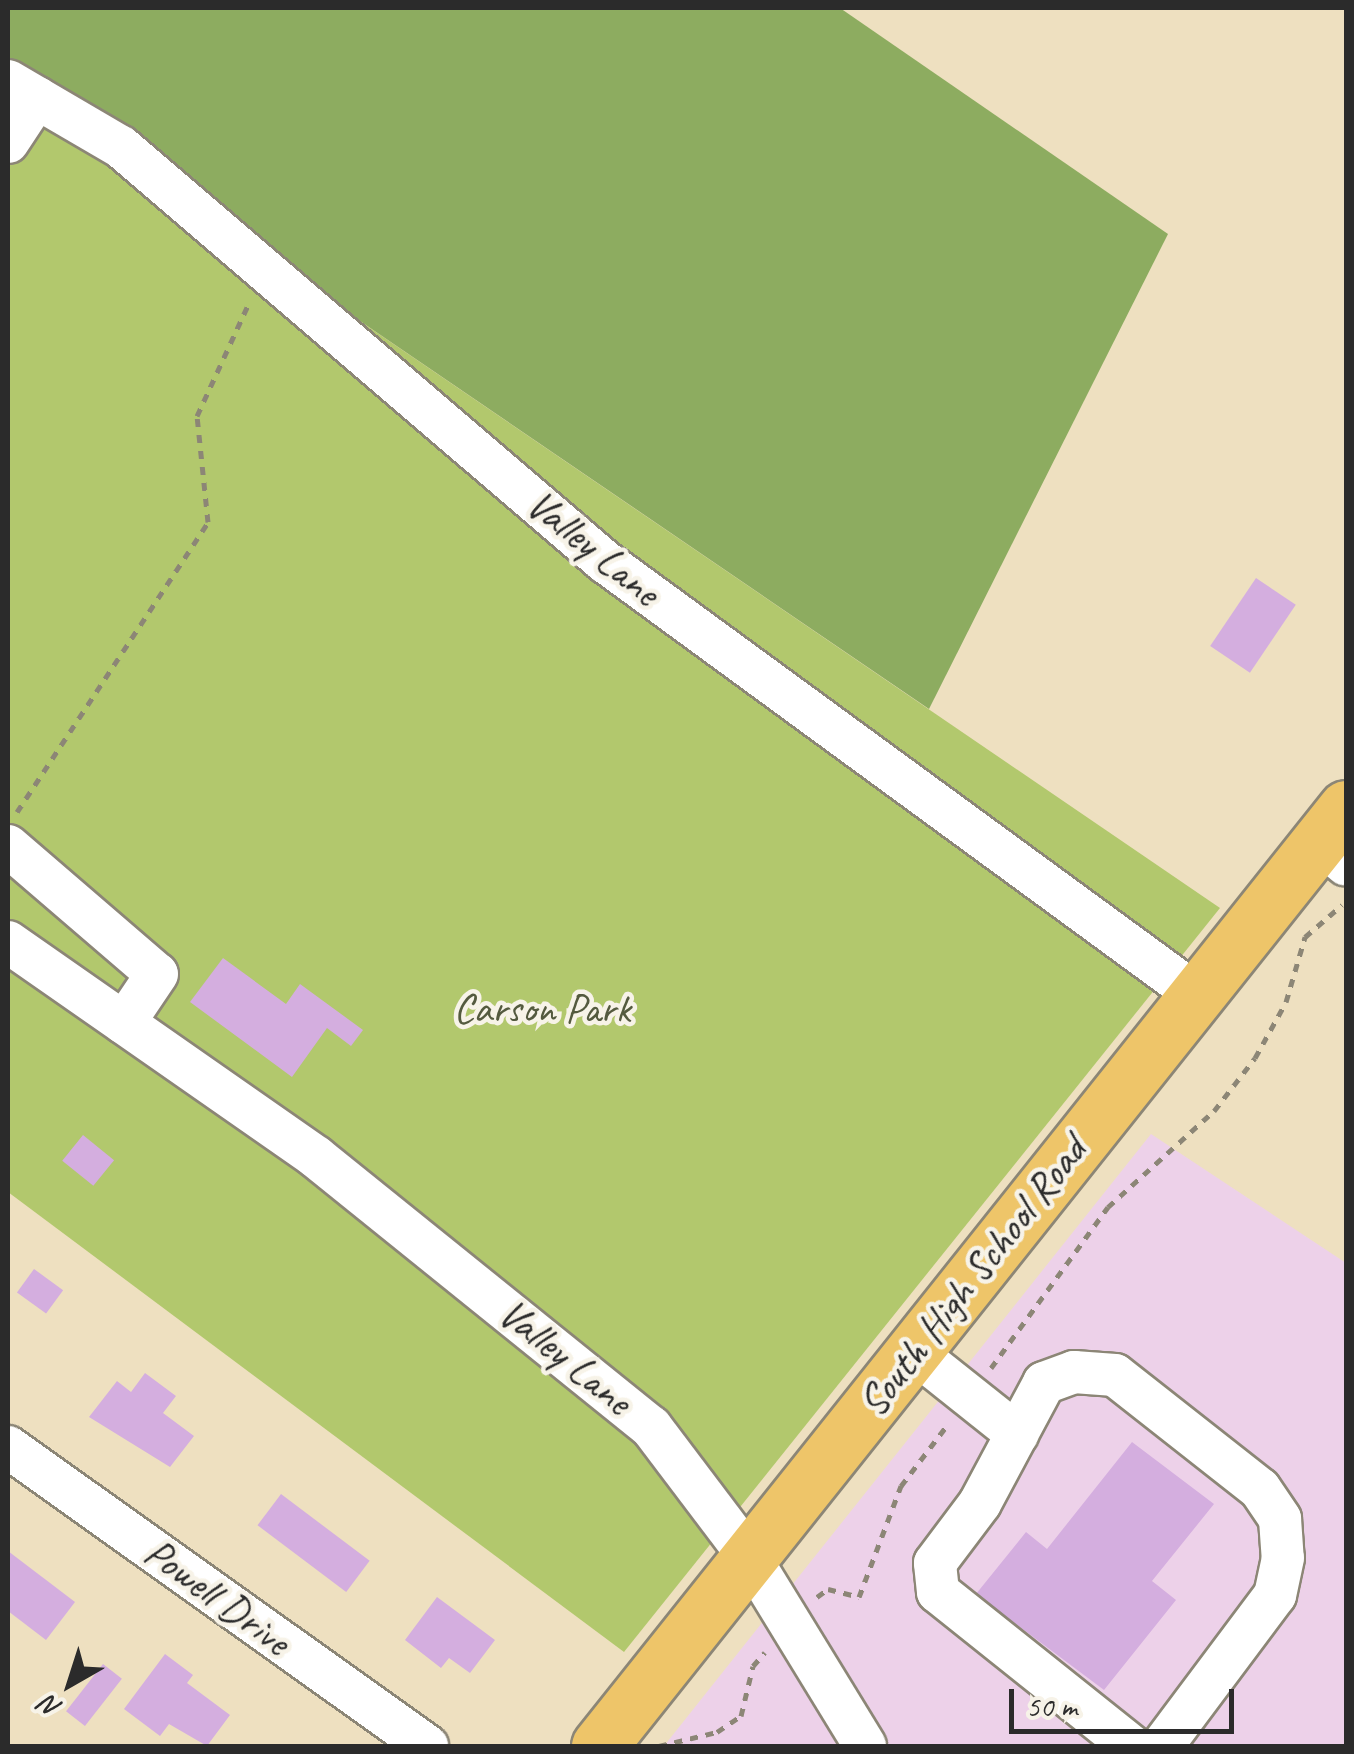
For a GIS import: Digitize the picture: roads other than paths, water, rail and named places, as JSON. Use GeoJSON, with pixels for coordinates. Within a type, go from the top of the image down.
{"type":"FeatureCollection","features":[{"type":"Feature","properties":{"kind":"main road","name":"South High School Road"},"geometry":{"type":"LineString","coordinates":[[599,1746],[1197,995],[1338,855]]}},
{"type":"Feature","properties":{"kind":"street"},"geometry":{"type":"LineString","coordinates":[[8,142],[22,89]]}},
{"type":"Feature","properties":{"kind":"street","name":"Valley Lane"},"geometry":{"type":"LineString","coordinates":[[22,89],[120,147],[604,561],[1197,995]]}},
{"type":"Feature","properties":{"kind":"street"},"geometry":{"type":"LineString","coordinates":[[8,846],[157,974],[124,1023]]}},
{"type":"Feature","properties":{"kind":"street","name":"Valley Lane"},"geometry":{"type":"LineString","coordinates":[[8,942],[316,1156],[651,1427],[750,1558],[865,1746]]}},
{"type":"Feature","properties":{"kind":"street"},"geometry":{"type":"LineString","coordinates":[[914,1352],[1017,1434]]}},
{"type":"Feature","properties":{"kind":"street"},"geometry":{"type":"LineString","coordinates":[[1131,1746],[938,1592],[935,1562],[980,1502],[1044,1383],[1074,1372],[1115,1375],[1260,1490],[1280,1519],[1283,1558],[1275,1595],[1162,1746]]}},
{"type":"Feature","properties":{"kind":"street","name":"Powell Drive"},"geometry":{"type":"LineString","coordinates":[[8,1447],[427,1746]]}},
{"type":"Feature","properties":{"kind":"park label","name":"Carson Park"},"geometry":{"type":"Point","coordinates":[542,1009]}}]}
